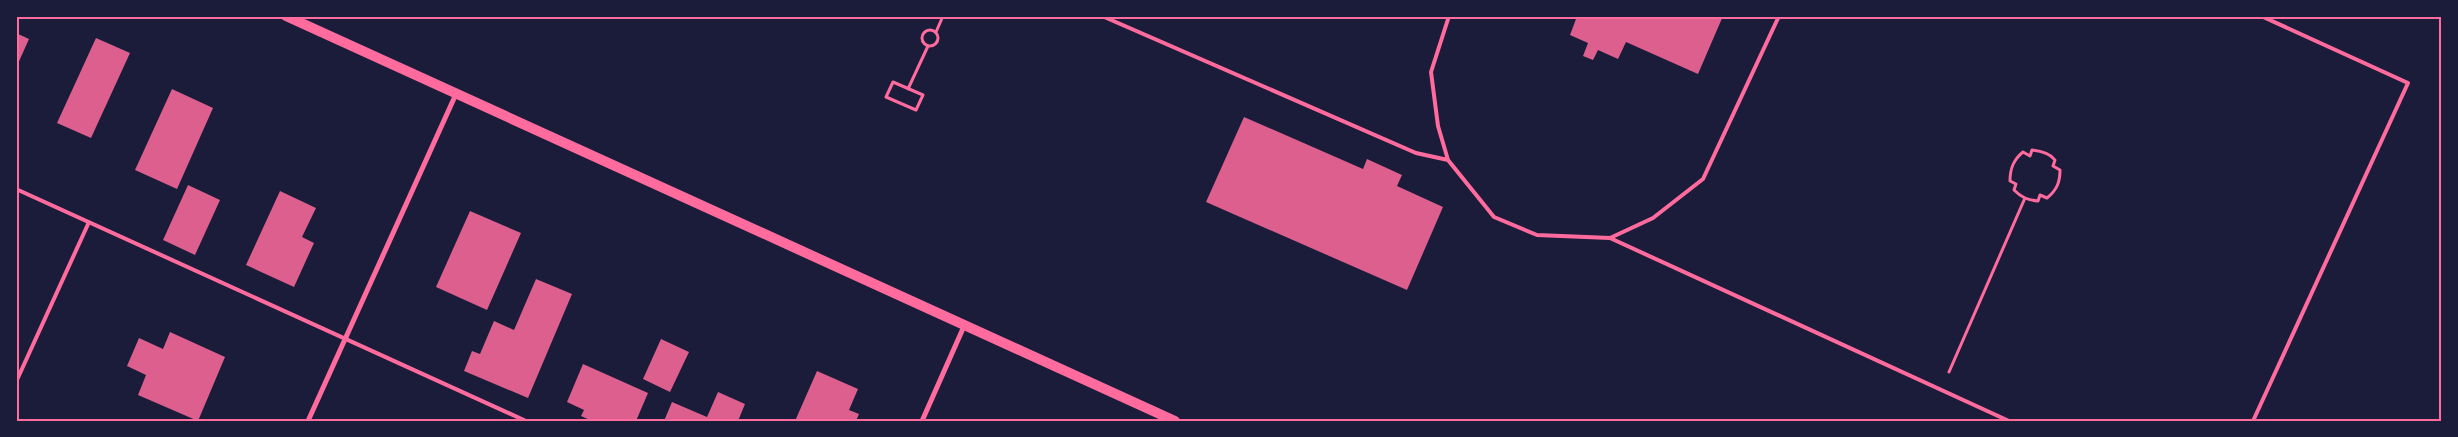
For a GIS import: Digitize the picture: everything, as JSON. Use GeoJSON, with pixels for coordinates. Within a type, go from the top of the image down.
{"type":"FeatureCollection","features":[{"type":"Feature","properties":{"kind":"main road"},"geometry":{"type":"LineString","coordinates":[[286,16],[966,324],[1175,421]]}},
{"type":"Feature","properties":{"kind":"street"},"geometry":{"type":"LineString","coordinates":[[308,421],[456,93]]}},
{"type":"Feature","properties":{"kind":"street"},"geometry":{"type":"LineString","coordinates":[[922,421],[966,324]]}},
{"type":"Feature","properties":{"kind":"lane"},"geometry":{"type":"LineString","coordinates":[[1102,16],[1416,153],[1448,160]]}},
{"type":"Feature","properties":{"kind":"lane"},"geometry":{"type":"LineString","coordinates":[[1449,16],[1431,72],[1438,126],[1448,160],[1494,217],[1537,236],[1610,238],[2009,421]]}},
{"type":"Feature","properties":{"kind":"lane"},"geometry":{"type":"LineString","coordinates":[[1610,238],[1653,218],[1703,180],[1779,16]]}},
{"type":"Feature","properties":{"kind":"lane"},"geometry":{"type":"LineString","coordinates":[[2253,421],[2408,83],[2261,16]]}},
{"type":"Feature","properties":{"kind":"lane"},"geometry":{"type":"LineString","coordinates":[[16,189],[526,421]]}},
{"type":"Feature","properties":{"kind":"lane"},"geometry":{"type":"LineString","coordinates":[[16,382],[89,222]]}},
{"type":"Feature","properties":{"kind":"path"},"geometry":{"type":"LineString","coordinates":[[928,46],[938,42],[936,32],[942,16]]}},
{"type":"Feature","properties":{"kind":"path"},"geometry":{"type":"LineString","coordinates":[[928,46],[923,41],[923,35],[928,30],[936,32]]}},
{"type":"Feature","properties":{"kind":"path"},"geometry":{"type":"LineString","coordinates":[[908,89],[928,46]]}},
{"type":"Feature","properties":{"kind":"path"},"geometry":{"type":"LineString","coordinates":[[893,82],[908,89],[923,95],[916,110],[886,97],[893,82]]}},
{"type":"Feature","properties":{"kind":"path"},"geometry":{"type":"LineString","coordinates":[[2032,150],[2048,154],[2055,160],[2053,166],[2060,170],[2058,186],[2047,198],[2040,195],[2038,201],[2025,198],[2014,190],[2016,184],[2010,181],[2013,163],[2023,152],[2030,156],[2032,150]]}},
{"type":"Feature","properties":{"kind":"path"},"geometry":{"type":"LineString","coordinates":[[1941,389],[2025,198]]}},
{"type":"Feature","properties":{"kind":"building"},"geometry":{"type":"Polygon","coordinates":[[[1571,16],[1723,16],[1698,74],[1626,42],[1618,59],[1598,50],[1593,60],[1583,56],[1588,43],[1570,35],[1576,19],[1571,16]]]}},
{"type":"Feature","properties":{"kind":"building"},"geometry":{"type":"Polygon","coordinates":[[[16,33],[29,39],[16,68],[16,33]]]}},
{"type":"Feature","properties":{"kind":"building"},"geometry":{"type":"Polygon","coordinates":[[[96,38],[130,53],[91,138],[57,123],[96,38]]]}},
{"type":"Feature","properties":{"kind":"building"},"geometry":{"type":"Polygon","coordinates":[[[172,89],[213,108],[177,189],[135,170],[172,89]]]}},
{"type":"Feature","properties":{"kind":"building"},"geometry":{"type":"Polygon","coordinates":[[[1244,117],[1363,169],[1367,159],[1402,175],[1397,186],[1443,207],[1407,290],[1206,202],[1244,117]]]}},
{"type":"Feature","properties":{"kind":"building"},"geometry":{"type":"Polygon","coordinates":[[[188,185],[220,200],[195,255],[163,240],[188,185]]]}},
{"type":"Feature","properties":{"kind":"building"},"geometry":{"type":"Polygon","coordinates":[[[280,191],[316,208],[302,237],[314,243],[294,287],[246,265],[280,191]]]}},
{"type":"Feature","properties":{"kind":"building"},"geometry":{"type":"Polygon","coordinates":[[[470,211],[521,233],[487,310],[436,287],[470,211]]]}},
{"type":"Feature","properties":{"kind":"building"},"geometry":{"type":"Polygon","coordinates":[[[536,279],[572,294],[528,398],[464,371],[472,351],[480,354],[494,321],[514,330],[536,279]]]}},
{"type":"Feature","properties":{"kind":"building"},"geometry":{"type":"Polygon","coordinates":[[[170,332],[225,357],[198,421],[138,395],[146,375],[127,366],[139,338],[163,349],[170,332]]]}},
{"type":"Feature","properties":{"kind":"building"},"geometry":{"type":"Polygon","coordinates":[[[661,339],[689,352],[670,392],[643,379],[661,339]]]}},
{"type":"Feature","properties":{"kind":"building"},"geometry":{"type":"Polygon","coordinates":[[[583,364],[648,393],[636,421],[592,421],[581,416],[584,410],[567,402],[583,364]]]}},
{"type":"Feature","properties":{"kind":"building"},"geometry":{"type":"Polygon","coordinates":[[[817,371],[858,389],[849,410],[859,414],[856,421],[795,421],[817,371]]]}},
{"type":"Feature","properties":{"kind":"building"},"geometry":{"type":"Polygon","coordinates":[[[718,392],[745,404],[738,421],[664,421],[672,402],[707,417],[718,392]]]}}]}
